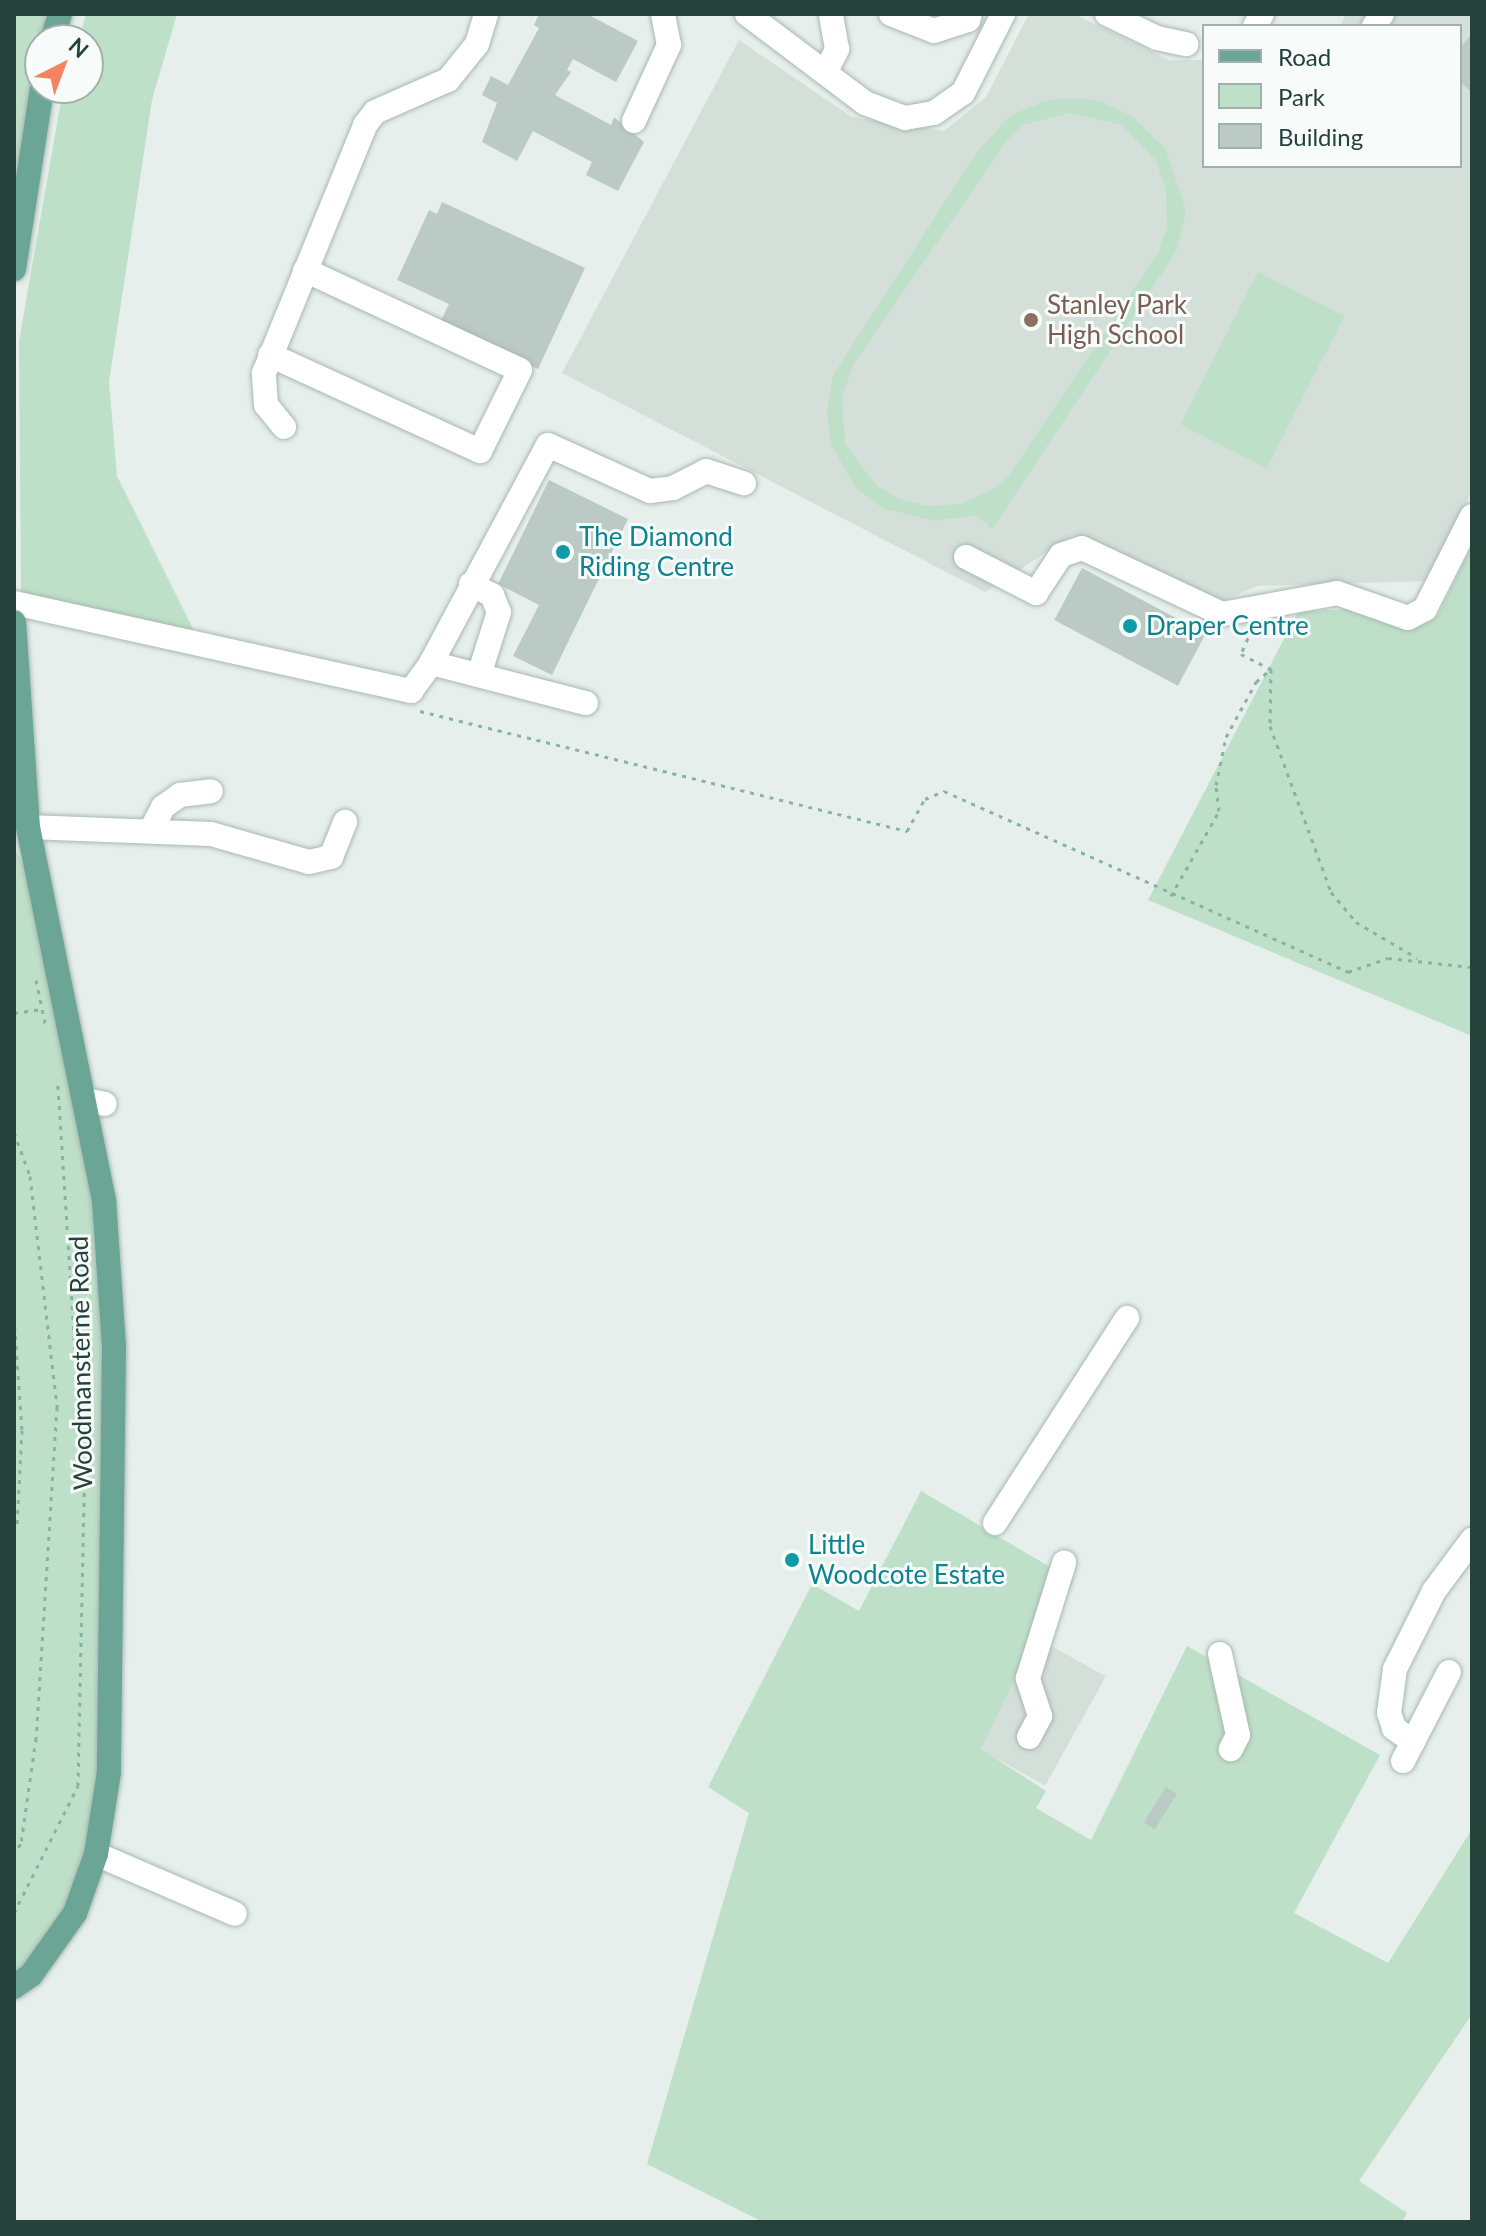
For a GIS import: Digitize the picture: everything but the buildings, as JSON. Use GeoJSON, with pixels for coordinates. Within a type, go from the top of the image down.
{"type":"FeatureCollection","features":[{"type":"Feature","properties":{"kind":"main road"},"geometry":{"type":"LineString","coordinates":[[14,269],[40,104]]}},
{"type":"Feature","properties":{"kind":"main road","name":"Woodmansterne Road"},"geometry":{"type":"LineString","coordinates":[[14,622],[28,827],[95,1102],[114,1347],[109,1772],[96,1854],[75,1913],[31,1975],[14,1987]]}},
{"type":"Feature","properties":{"kind":"street"},"geometry":{"type":"LineString","coordinates":[[284,427],[266,405],[264,373],[365,125],[375,112],[448,80],[477,44],[486,14]]}},
{"type":"Feature","properties":{"kind":"street"},"geometry":{"type":"LineString","coordinates":[[634,121],[669,45],[663,14]]}},
{"type":"Feature","properties":{"kind":"street"},"geometry":{"type":"LineString","coordinates":[[747,14],[878,110],[905,118],[944,108],[970,85],[1003,14]]}},
{"type":"Feature","properties":{"kind":"street"},"geometry":{"type":"LineString","coordinates":[[826,71],[837,49],[831,14]]}},
{"type":"Feature","properties":{"kind":"street"},"geometry":{"type":"LineString","coordinates":[[891,14],[934,31],[968,20],[970,14]]}},
{"type":"Feature","properties":{"kind":"street"},"geometry":{"type":"LineString","coordinates":[[1107,14],[1157,38],[1186,44]]}},
{"type":"Feature","properties":{"kind":"street"},"geometry":{"type":"LineString","coordinates":[[270,355],[480,451],[520,370],[305,270]]}},
{"type":"Feature","properties":{"kind":"street"},"geometry":{"type":"LineString","coordinates":[[14,603],[411,691],[431,663],[548,445],[650,491],[673,488],[706,471],[744,483]]}},
{"type":"Feature","properties":{"kind":"street"},"geometry":{"type":"LineString","coordinates":[[966,557],[1036,593],[1061,555],[1082,548],[1222,614],[1337,593],[1398,616],[1417,616],[1472,516]]}},
{"type":"Feature","properties":{"kind":"street"},"geometry":{"type":"LineString","coordinates":[[471,584],[492,595],[499,612],[479,675]]}},
{"type":"Feature","properties":{"kind":"street"},"geometry":{"type":"LineString","coordinates":[[431,663],[586,703]]}},
{"type":"Feature","properties":{"kind":"street"},"geometry":{"type":"LineString","coordinates":[[151,830],[163,807],[180,795],[211,791]]}},
{"type":"Feature","properties":{"kind":"street"},"geometry":{"type":"LineString","coordinates":[[28,827],[211,834],[309,862],[331,857],[345,822]]}},
{"type":"Feature","properties":{"kind":"street"},"geometry":{"type":"LineString","coordinates":[[995,1523],[1127,1318]]}},
{"type":"Feature","properties":{"kind":"street"},"geometry":{"type":"LineString","coordinates":[[1449,1672],[1408,1751],[1389,1713],[1395,1669],[1434,1591],[1472,1540]]}},
{"type":"Feature","properties":{"kind":"street"},"geometry":{"type":"LineString","coordinates":[[1029,1737],[1040,1716],[1028,1678],[1064,1563]]}},
{"type":"Feature","properties":{"kind":"street"},"geometry":{"type":"LineString","coordinates":[[1220,1654],[1238,1735],[1231,1749]]}},
{"type":"Feature","properties":{"kind":"street"},"geometry":{"type":"LineString","coordinates":[[96,1854],[235,1914]]}},
{"type":"Feature","properties":{"kind":"path"},"geometry":{"type":"LineString","coordinates":[[1262,607],[1241,654],[1271,669]]}},
{"type":"Feature","properties":{"kind":"path"},"geometry":{"type":"LineString","coordinates":[[1171,896],[1219,811],[1216,785],[1226,737],[1256,682],[1271,669]]}},
{"type":"Feature","properties":{"kind":"path"},"geometry":{"type":"LineString","coordinates":[[1271,669],[1270,726],[1338,904],[1356,922],[1419,960]]}},
{"type":"Feature","properties":{"kind":"path"},"geometry":{"type":"LineString","coordinates":[[411,691],[414,709],[907,831],[925,799],[944,791],[1171,896],[1348,972],[1388,958],[1472,967]]}},
{"type":"Feature","properties":{"kind":"path"},"geometry":{"type":"LineString","coordinates":[[14,1013],[40,1009],[42,1015]]}},
{"type":"Feature","properties":{"kind":"path"},"geometry":{"type":"LineString","coordinates":[[14,1913],[78,1786],[84,1489],[57,1079]]}},
{"type":"Feature","properties":{"kind":"path"},"geometry":{"type":"LineString","coordinates":[[14,1132],[30,1176],[57,1407],[36,1738],[21,1844],[14,1851]]}},
{"type":"Feature","properties":{"kind":"path"},"geometry":{"type":"LineString","coordinates":[[14,1316],[22,1430],[14,1581]]}},
{"type":"Feature","properties":{"kind":"shaded area","name":"Stanley Park High School"},"geometry":{"type":"Polygon","coordinates":[[[1029,14],[1074,14],[1169,60],[1202,60],[1202,168],[1462,168],[1462,24],[1341,24],[1346,14],[1472,14],[1472,491],[1429,581],[1257,586],[1216,604],[1073,535],[985,592],[562,373],[739,40],[852,117],[944,131],[986,97],[1029,14]]]}},
{"type":"Feature","properties":{"kind":"shaded area"},"geometry":{"type":"Polygon","coordinates":[[[1035,1637],[1106,1676],[1045,1786],[974,1746],[1035,1637]]]}},
{"type":"Feature","properties":{"kind":"green space"},"geometry":{"type":"Polygon","coordinates":[[[14,14],[46,14],[44,24],[24,24],[24,104],[29,104],[14,187],[14,14]]]}},
{"type":"Feature","properties":{"kind":"green space"},"geometry":{"type":"Polygon","coordinates":[[[86,14],[177,14],[152,100],[109,382],[117,476],[194,631],[21,597],[19,341],[60,104],[104,104],[104,24],[83,24],[86,14]]]}},
{"type":"Feature","properties":{"kind":"green space"},"geometry":{"type":"Polygon","coordinates":[[[1071,98],[1101,101],[1132,116],[1165,148],[1186,211],[1176,252],[992,529],[977,515],[935,521],[882,508],[855,487],[831,444],[827,412],[833,375],[977,152],[1010,116],[1044,101],[1071,98]],[[1071,113],[1022,125],[1008,139],[853,365],[842,397],[845,444],[877,486],[900,499],[928,506],[960,504],[992,490],[1009,475],[1158,253],[1167,226],[1166,191],[1156,161],[1122,125],[1071,113]]]}},
{"type":"Feature","properties":{"kind":"green space"},"geometry":{"type":"Polygon","coordinates":[[[1258,272],[1344,316],[1267,468],[1180,424],[1258,272]]]}},
{"type":"Feature","properties":{"kind":"green space"},"geometry":{"type":"Polygon","coordinates":[[[1472,545],[1472,1036],[1148,900],[1298,612],[1363,608],[1411,630],[1438,615],[1472,545]]]}},
{"type":"Feature","properties":{"kind":"green space"},"geometry":{"type":"Polygon","coordinates":[[[14,847],[31,879],[104,1200],[109,1772],[75,1913],[14,1988],[14,847]]]}},
{"type":"Feature","properties":{"kind":"green space"},"geometry":{"type":"Polygon","coordinates":[[[921,1491],[1074,1581],[1035,1637],[981,1749],[1046,1791],[1036,1808],[1091,1840],[1187,1646],[1380,1755],[1294,1913],[1388,1963],[1472,1829],[1472,2014],[1359,2181],[1407,2213],[1402,2222],[763,2222],[647,2164],[749,1813],[708,1787],[812,1584],[859,1611],[921,1491]]]}},
{"type":"Feature","properties":{"kind":"place","name":"Stanley Park High School"},"geometry":{"type":"Point","coordinates":[1031,320]}},
{"type":"Feature","properties":{"kind":"place","name":"The Diamond Riding Centre"},"geometry":{"type":"Point","coordinates":[563,552]}},
{"type":"Feature","properties":{"kind":"place","name":"Draper Centre"},"geometry":{"type":"Point","coordinates":[1130,626]}},
{"type":"Feature","properties":{"kind":"place","name":"Little Woodcote Estate"},"geometry":{"type":"Point","coordinates":[792,1560]}}]}
